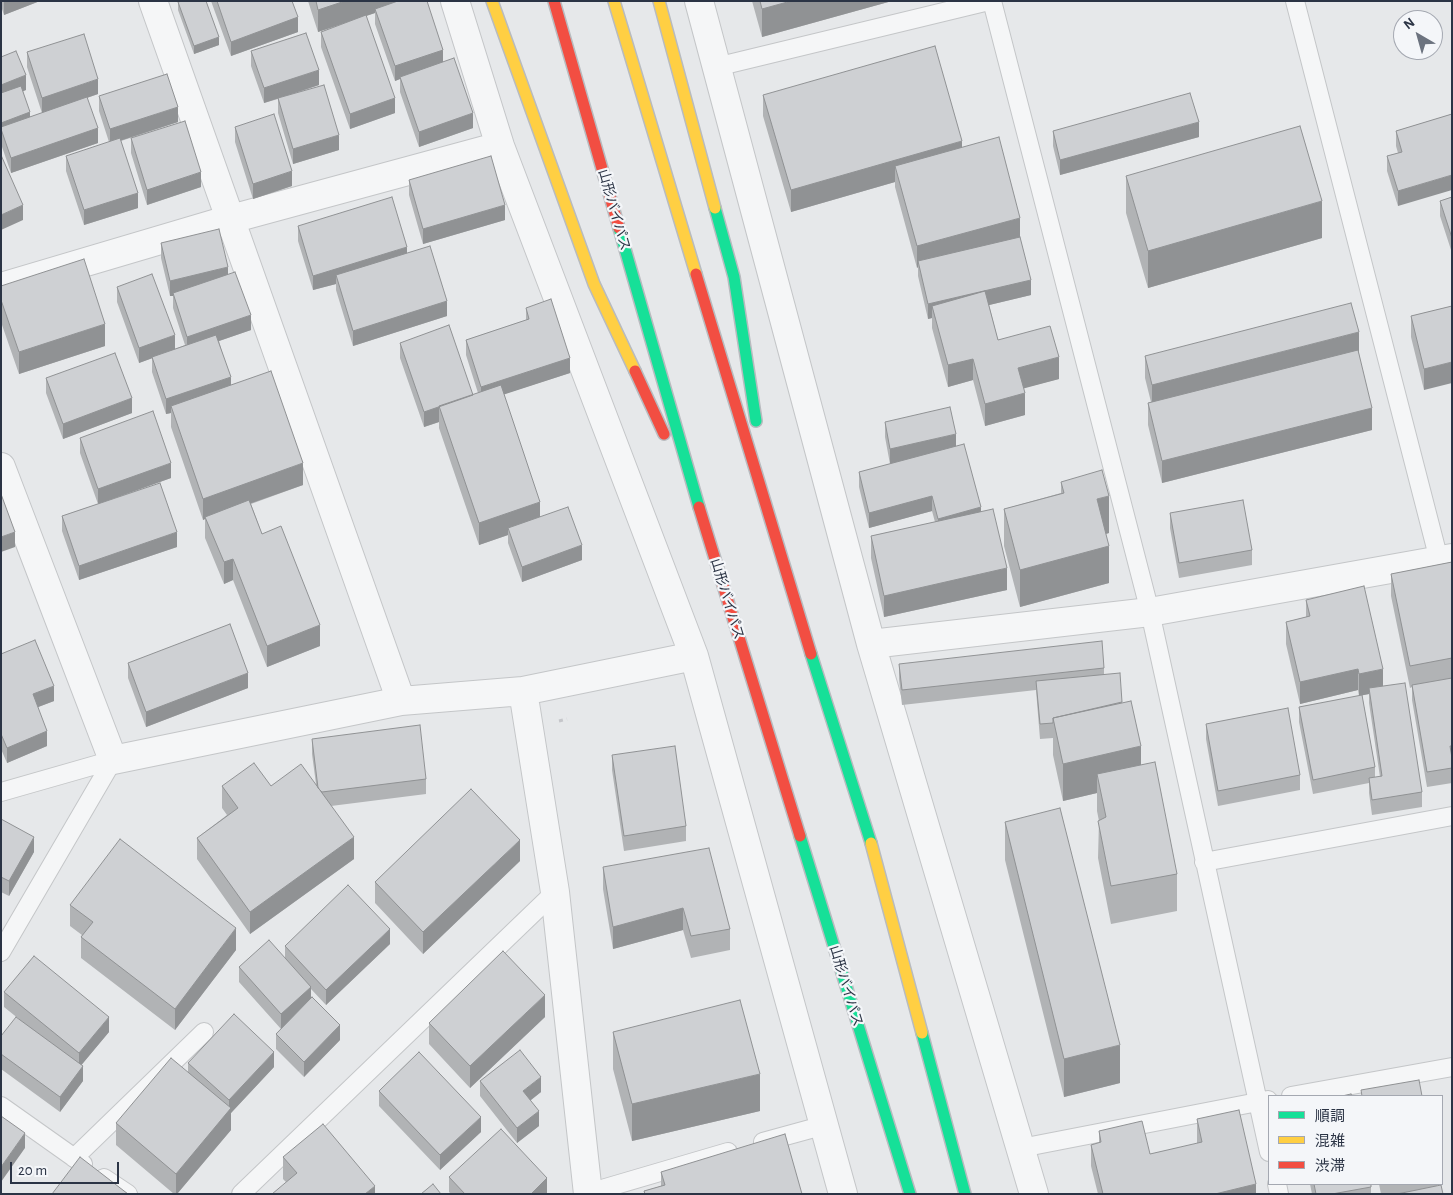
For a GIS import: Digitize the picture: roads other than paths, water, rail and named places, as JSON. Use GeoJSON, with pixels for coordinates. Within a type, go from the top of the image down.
{"type":"FeatureCollection","features":[{"type":"Feature","properties":{"kind":"highway"},"geometry":{"type":"LineString","coordinates":[[492,1],[594,284],[701,515]]}},
{"type":"Feature","properties":{"kind":"highway","name":"山形バイパス"},"geometry":{"type":"LineString","coordinates":[[554,1],[701,515],[910,1194]]}},
{"type":"Feature","properties":{"kind":"highway"},"geometry":{"type":"LineString","coordinates":[[614,1],[806,638],[869,834],[965,1194]]}},
{"type":"Feature","properties":{"kind":"highway"},"geometry":{"type":"LineString","coordinates":[[659,1],[734,277],[770,515]]}},
{"type":"Feature","properties":{"kind":"street"},"geometry":{"type":"LineString","coordinates":[[153,1],[401,701]]}},
{"type":"Feature","properties":{"kind":"street"},"geometry":{"type":"LineString","coordinates":[[455,1],[500,146],[694,656],[843,1194]]}},
{"type":"Feature","properties":{"kind":"street"},"geometry":{"type":"LineString","coordinates":[[699,1],[871,644],[1034,1194]]}},
{"type":"Feature","properties":{"kind":"street"},"geometry":{"type":"LineString","coordinates":[[1,287],[231,219],[500,146]]}},
{"type":"Feature","properties":{"kind":"street"},"geometry":{"type":"LineString","coordinates":[[1,467],[113,760],[401,701],[523,691],[694,656]]}},
{"type":"Feature","properties":{"kind":"street"},"geometry":{"type":"LineString","coordinates":[[871,644],[1150,612],[1445,559]]}},
{"type":"Feature","properties":{"kind":"street"},"geometry":{"type":"LineString","coordinates":[[523,691],[555,892],[587,1193]]}},
{"type":"Feature","properties":{"kind":"lane"},"geometry":{"type":"LineString","coordinates":[[716,66],[990,1],[1150,612],[1204,862],[1263,1101],[1268,1144]]}},
{"type":"Feature","properties":{"kind":"lane"},"geometry":{"type":"LineString","coordinates":[[1295,1],[1445,559]]}},
{"type":"Feature","properties":{"kind":"lane"},"geometry":{"type":"LineString","coordinates":[[1,792],[113,760]]}},
{"type":"Feature","properties":{"kind":"lane"},"geometry":{"type":"LineString","coordinates":[[1,952],[113,760]]}},
{"type":"Feature","properties":{"kind":"lane"},"geometry":{"type":"LineString","coordinates":[[1204,862],[1452,816]]}},
{"type":"Feature","properties":{"kind":"lane"},"geometry":{"type":"LineString","coordinates":[[241,1194],[555,892]]}},
{"type":"Feature","properties":{"kind":"lane"},"geometry":{"type":"LineString","coordinates":[[74,1158],[204,1032]]}},
{"type":"Feature","properties":{"kind":"lane"},"geometry":{"type":"LineString","coordinates":[[1297,1095],[1452,1067]]}},
{"type":"Feature","properties":{"kind":"lane"},"geometry":{"type":"LineString","coordinates":[[1021,1148],[1263,1101]]}},
{"type":"Feature","properties":{"kind":"lane"},"geometry":{"type":"LineString","coordinates":[[1,1106],[128,1194]]}},
{"type":"Feature","properties":{"kind":"lane"},"geometry":{"type":"LineString","coordinates":[[587,1193],[825,1125]]}}]}
